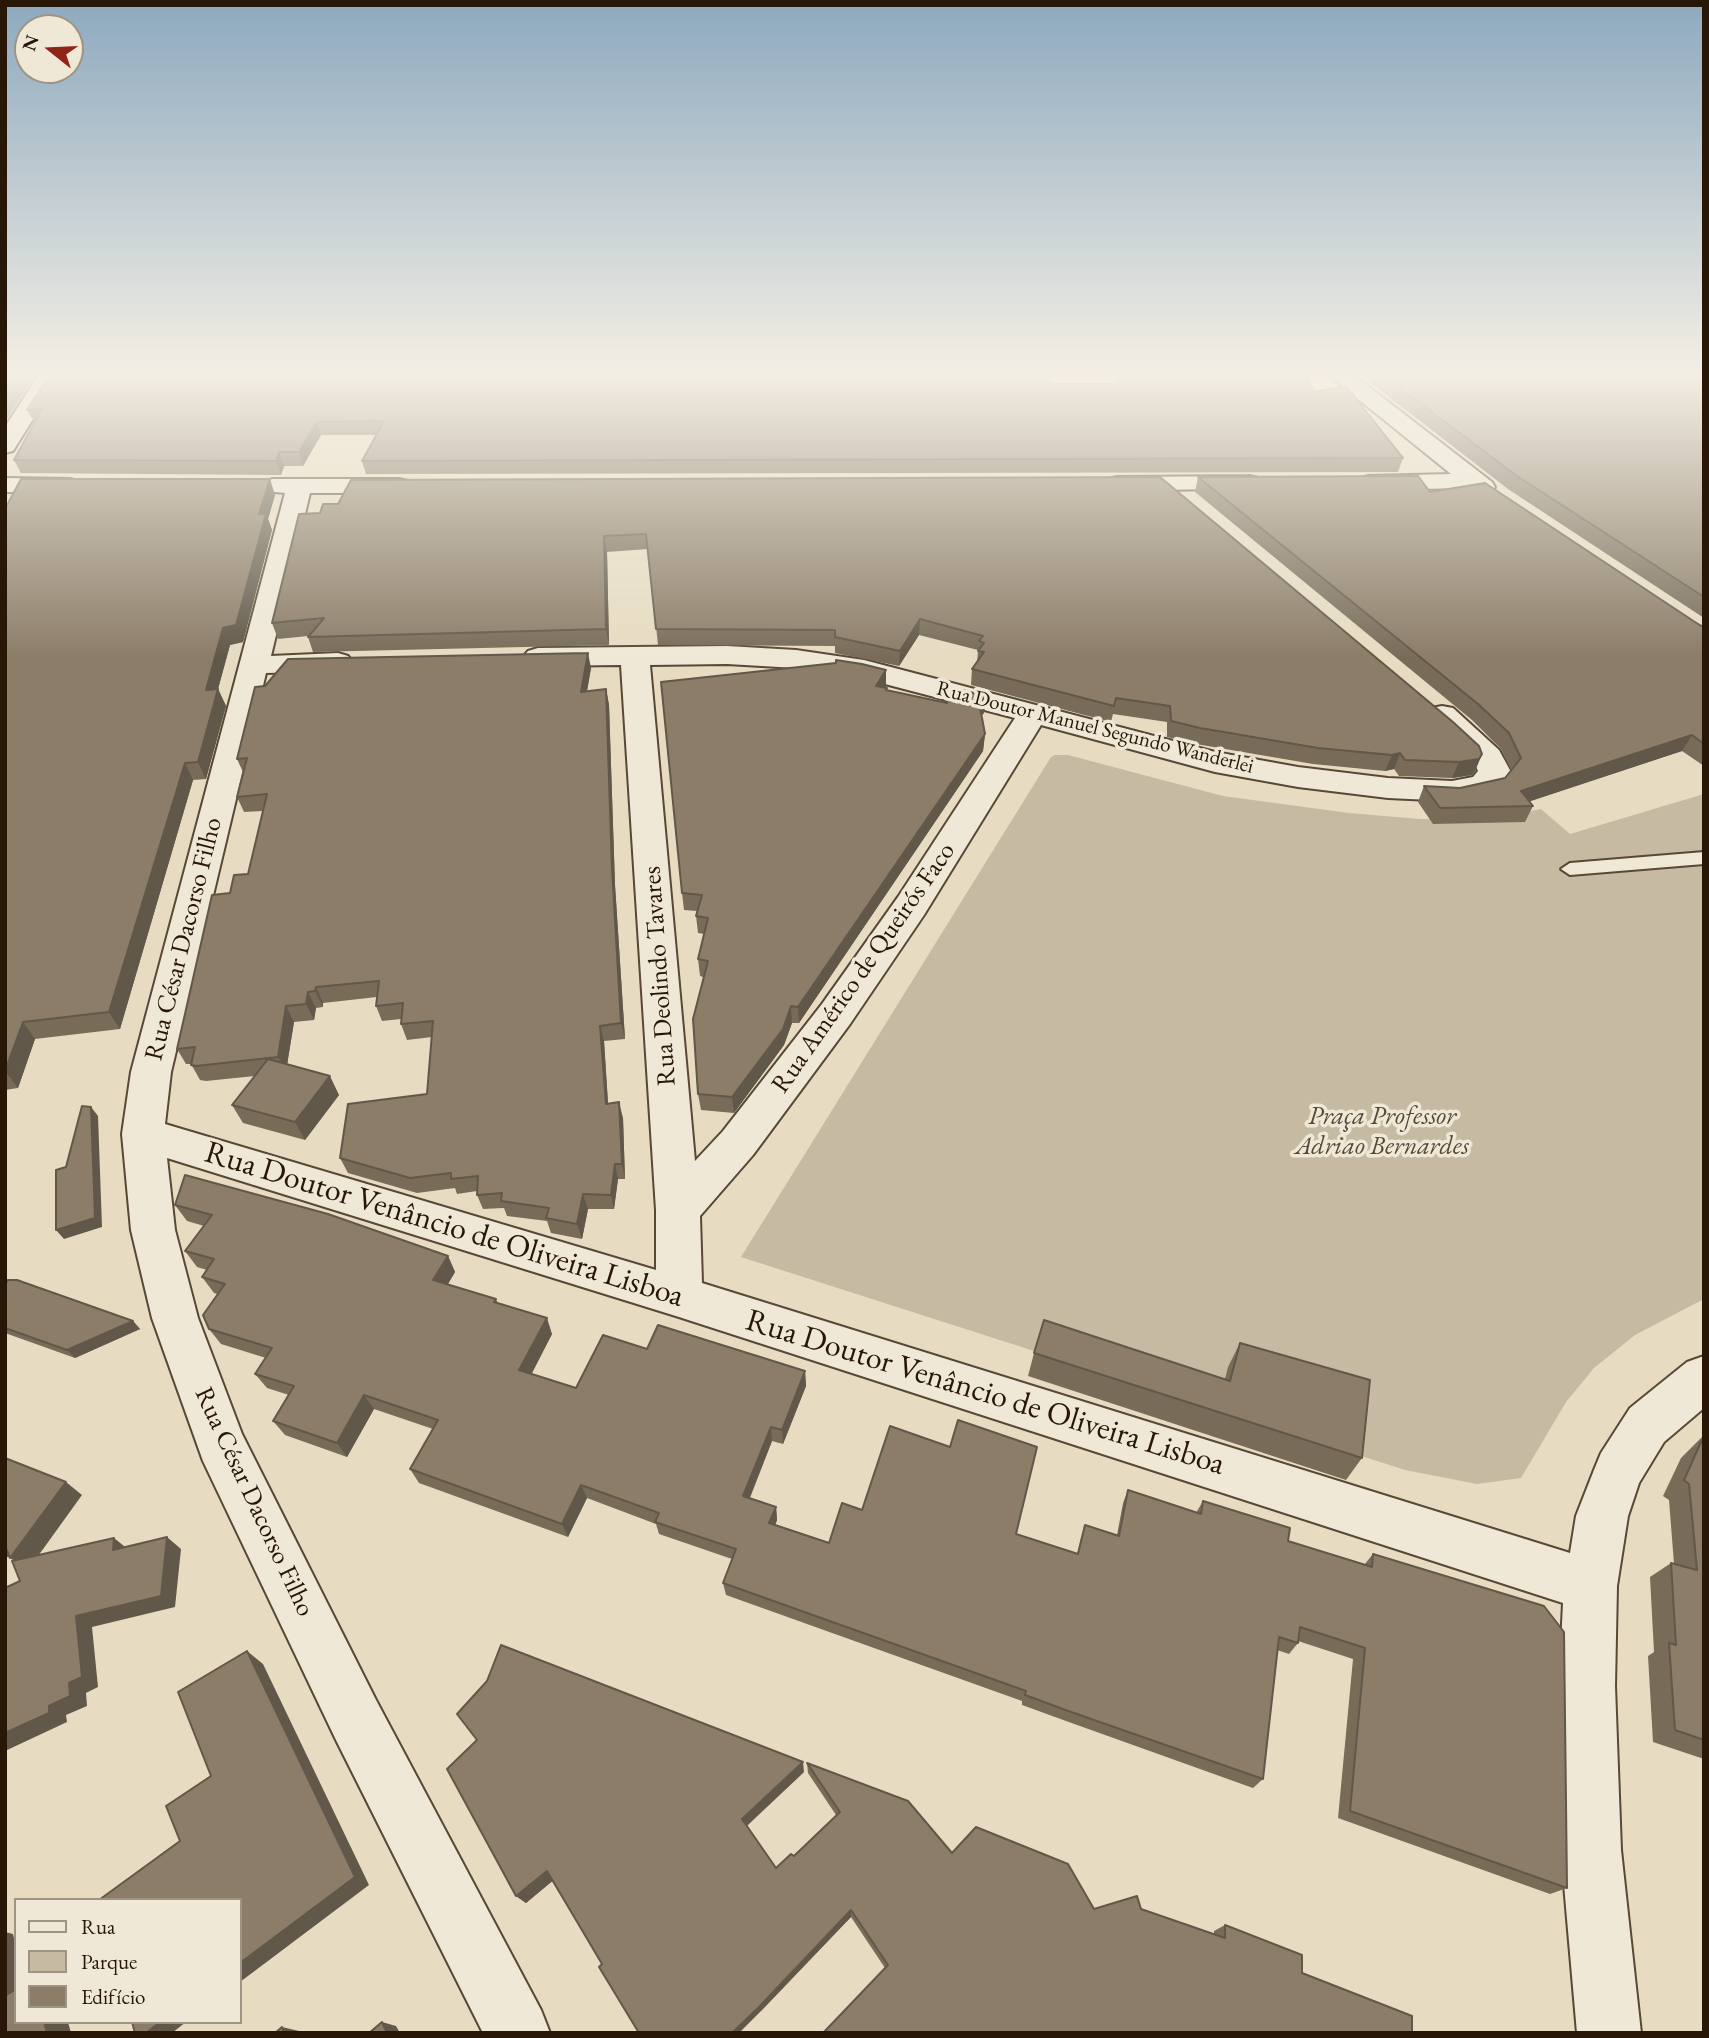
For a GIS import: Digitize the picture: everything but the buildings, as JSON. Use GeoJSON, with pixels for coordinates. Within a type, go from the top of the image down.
{"type":"FeatureCollection","features":[{"type":"Feature","properties":{"kind":"street"},"geometry":{"type":"LineString","coordinates":[[1459,468],[1508,503]]}},
{"type":"Feature","properties":{"kind":"street"},"geometry":{"type":"LineString","coordinates":[[1350,483],[1475,481]]}},
{"type":"Feature","properties":{"kind":"street"},"geometry":{"type":"LineString","coordinates":[[1096,484],[1271,483]]}},
{"type":"Feature","properties":{"kind":"street"},"geometry":{"type":"LineString","coordinates":[[1167,484],[1197,510]]}},
{"type":"Feature","properties":{"kind":"street"},"geometry":{"type":"LineString","coordinates":[[5,485],[89,486]]}},
{"type":"Feature","properties":{"kind":"street"},"geometry":{"type":"LineString","coordinates":[[248,486],[419,486]]}},
{"type":"Feature","properties":{"kind":"street","name":"Rua César Dacorso Filho"},"geometry":{"type":"LineString","coordinates":[[299,486],[151,1072],[143,1134],[153,1230],[174,1318],[221,1444],[356,1720],[518,2033]]}},
{"type":"Feature","properties":{"kind":"street","name":"Rua Doutor Manuel Segundo Wanderlei"},"geometry":{"type":"LineString","coordinates":[[504,658],[727,655],[796,659],[864,669],[1215,762],[1298,777],[1388,788],[1452,790],[1484,785],[1494,772],[1488,757],[1420,696]]}},
{"type":"Feature","properties":{"kind":"street","name":"Rua Deolindo Tavares"},"geometry":{"type":"LineString","coordinates":[[635,656],[678,1210],[680,1297]]}},
{"type":"Feature","properties":{"kind":"street"},"geometry":{"type":"LineString","coordinates":[[253,665],[361,661]]}},
{"type":"Feature","properties":{"kind":"street","name":"Rua Américo de Queirós Faco"},"geometry":{"type":"LineString","coordinates":[[678,1210],[738,1143],[836,1014],[911,906],[1033,714]]}},
{"type":"Feature","properties":{"kind":"street","name":"Rua Doutor Venâncio de Oliveira Lisboa"},"geometry":{"type":"LineString","coordinates":[[143,1134],[680,1297],[1590,1586]]}},
{"type":"Feature","properties":{"kind":"street"},"geometry":{"type":"LineString","coordinates":[[1609,2033],[1591,1850],[1587,1686],[1590,1586],[1602,1516],[1619,1470],[1647,1425],[1704,1378]]}},
{"type":"Feature","properties":{"kind":"lane"},"geometry":{"type":"LineString","coordinates":[[1570,869],[1704,858]]}},
{"type":"Feature","properties":{"kind":"green space","name":"Praça Professor Adriao Bernardes"},"geometry":{"type":"Polygon","coordinates":[[[1068,755],[1223,796],[1349,813],[1420,819],[1492,819],[1541,809],[1570,834],[1704,794],[1704,1299],[1635,1335],[1594,1368],[1566,1402],[1521,1478],[1477,1484],[1405,1470],[741,1257],[1051,757],[1068,755]]]}}]}
